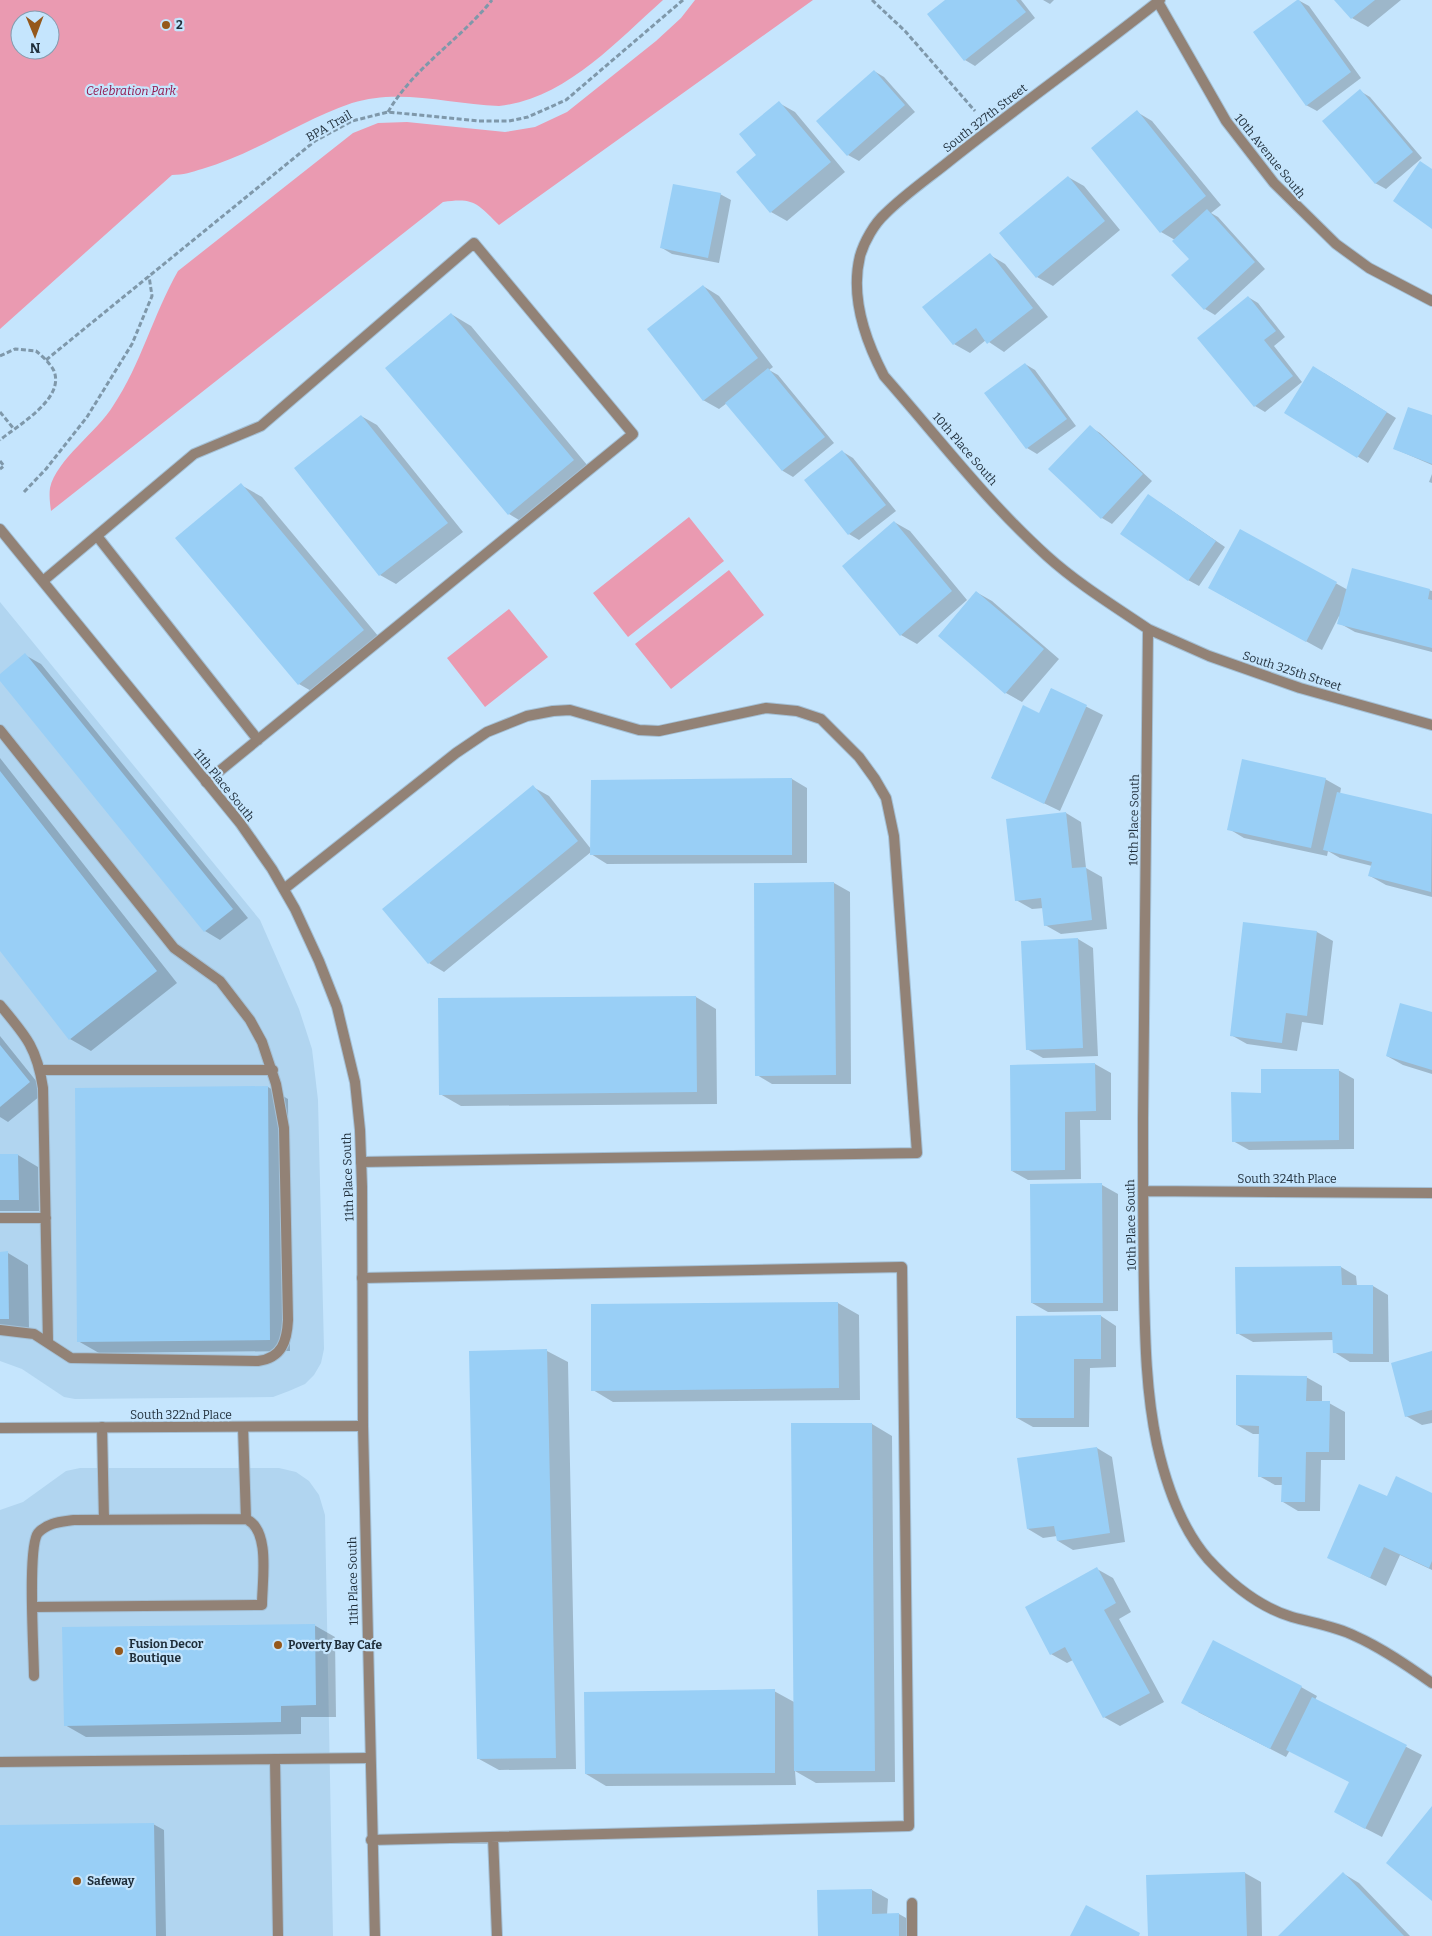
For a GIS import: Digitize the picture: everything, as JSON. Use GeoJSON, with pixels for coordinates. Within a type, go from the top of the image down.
{"type":"FeatureCollection","features":[{"type":"Feature","properties":{"kind":"street","name":"South 327th Street"},"geometry":{"type":"LineString","coordinates":[[856,280],[860,255],[870,234],[884,214],[990,129],[1159,1]]}},
{"type":"Feature","properties":{"kind":"street","name":"10th Avenue South"},"geometry":{"type":"LineString","coordinates":[[1159,1],[1226,121],[1274,183],[1336,244],[1369,268],[1432,301]]}},
{"type":"Feature","properties":{"kind":"street"},"geometry":{"type":"LineString","coordinates":[[43,581],[194,454],[261,426],[474,243],[633,434],[206,782]]}},
{"type":"Feature","properties":{"kind":"street","name":"10th Place South"},"geometry":{"type":"LineString","coordinates":[[856,280],[864,330],[871,352],[884,376],[1000,507],[1047,556],[1094,594],[1148,629],[1143,1191],[1146,1355],[1156,1441],[1166,1478],[1188,1527],[1206,1556],[1228,1580],[1259,1603],[1290,1616],[1329,1626],[1355,1636],[1383,1651],[1432,1684]]}},
{"type":"Feature","properties":{"kind":"street","name":"11th Place South"},"geometry":{"type":"LineString","coordinates":[[0,529],[240,823],[284,889],[311,944],[337,1007],[355,1082],[361,1162],[363,1426],[374,1936]]}},
{"type":"Feature","properties":{"kind":"street"},"geometry":{"type":"LineString","coordinates":[[97,536],[258,740]]}},
{"type":"Feature","properties":{"kind":"street","name":"South 325th Street"},"geometry":{"type":"LineString","coordinates":[[1148,629],[1209,656],[1300,688],[1432,726]]}},
{"type":"Feature","properties":{"kind":"street"},"geometry":{"type":"LineString","coordinates":[[284,889],[456,752],[487,732],[528,716],[553,710],[570,710],[639,730],[659,731],[766,708],[797,711],[820,719],[839,735],[865,764],[886,798],[894,836],[917,1153],[361,1162]]}},
{"type":"Feature","properties":{"kind":"street"},"geometry":{"type":"LineString","coordinates":[[0,730],[174,948],[220,982],[250,1020],[262,1042],[273,1070],[284,1128],[288,1320],[287,1336],[282,1349],[272,1358],[258,1361],[84,1358],[66,1355],[48,1341],[34,1334],[0,1330]]}},
{"type":"Feature","properties":{"kind":"street"},"geometry":{"type":"LineString","coordinates":[[0,1005],[29,1042],[41,1070],[44,1098],[48,1341]]}},
{"type":"Feature","properties":{"kind":"street"},"geometry":{"type":"LineString","coordinates":[[41,1070],[273,1070]]}},
{"type":"Feature","properties":{"kind":"street","name":"South 324th Place"},"geometry":{"type":"LineString","coordinates":[[1143,1191],[1432,1193]]}},
{"type":"Feature","properties":{"kind":"street"},"geometry":{"type":"LineString","coordinates":[[0,1218],[46,1218]]}},
{"type":"Feature","properties":{"kind":"street"},"geometry":{"type":"LineString","coordinates":[[362,1278],[902,1267],[909,1826],[371,1840]]}},
{"type":"Feature","properties":{"kind":"street","name":"South 322nd Place"},"geometry":{"type":"LineString","coordinates":[[0,1428],[363,1426]]}},
{"type":"Feature","properties":{"kind":"street"},"geometry":{"type":"LineString","coordinates":[[243,1427],[246,1519]]}},
{"type":"Feature","properties":{"kind":"street"},"geometry":{"type":"LineString","coordinates":[[102,1428],[104,1520]]}},
{"type":"Feature","properties":{"kind":"street"},"geometry":{"type":"LineString","coordinates":[[33,1608],[262,1605],[262,1537],[253,1522],[246,1519],[104,1520],[58,1522],[47,1526],[38,1533],[33,1554],[33,1608],[34,1676]]}},
{"type":"Feature","properties":{"kind":"street"},"geometry":{"type":"LineString","coordinates":[[0,1762],[369,1758]]}},
{"type":"Feature","properties":{"kind":"street"},"geometry":{"type":"LineString","coordinates":[[275,1759],[278,1936]]}},
{"type":"Feature","properties":{"kind":"street"},"geometry":{"type":"LineString","coordinates":[[493,1837],[497,1936]]}},
{"type":"Feature","properties":{"kind":"street"},"geometry":{"type":"LineString","coordinates":[[912,1903],[912,1936]]}},
{"type":"Feature","properties":{"kind":"path"},"geometry":{"type":"LineString","coordinates":[[388,112],[398,94],[423,67],[471,26],[492,0]]}},
{"type":"Feature","properties":{"kind":"path","name":"BPA Trail"},"geometry":{"type":"LineString","coordinates":[[46,360],[315,141],[352,121],[388,112],[479,121],[509,122],[528,117],[566,100],[683,0]]}},
{"type":"Feature","properties":{"kind":"path"},"geometry":{"type":"LineString","coordinates":[[872,0],[905,31],[990,129]]}},
{"type":"Feature","properties":{"kind":"path"},"geometry":{"type":"LineString","coordinates":[[24,492],[46,469],[87,417],[132,344],[152,296],[149,275]]}},
{"type":"Feature","properties":{"kind":"path"},"geometry":{"type":"LineString","coordinates":[[0,356],[15,349],[26,348],[36,350],[54,371],[55,390],[45,404],[0,440]]}},
{"type":"Feature","properties":{"kind":"path"},"geometry":{"type":"LineString","coordinates":[[0,412],[14,429]]}},
{"type":"Feature","properties":{"kind":"path"},"geometry":{"type":"LineString","coordinates":[[0,460],[4,466],[0,469]]}},
{"type":"Feature","properties":{"kind":"shaded area"},"geometry":{"type":"Polygon","coordinates":[[[0,602],[260,920],[299,1009],[312,1049],[318,1100],[324,1349],[321,1363],[314,1375],[305,1384],[273,1397],[75,1399],[64,1397],[22,1369],[0,1361],[0,602]]]}},
{"type":"Feature","properties":{"kind":"shaded area"},"geometry":{"type":"Polygon","coordinates":[[[80,1468],[279,1468],[296,1472],[309,1481],[319,1495],[325,1515],[333,1936],[0,1936],[0,1510],[23,1502],[66,1471],[80,1468]]]}},
{"type":"Feature","properties":{"kind":"green space","name":"Celebration Park"},"geometry":{"type":"Polygon","coordinates":[[[0,0],[663,0],[588,66],[546,92],[523,101],[499,106],[425,98],[388,97],[370,99],[333,110],[221,163],[191,172],[172,175],[0,329],[0,0]]]}},
{"type":"Feature","properties":{"kind":"green space"},"geometry":{"type":"Polygon","coordinates":[[[695,0],[813,0],[499,225],[475,204],[462,201],[443,202],[51,511],[50,488],[54,477],[69,456],[106,416],[123,390],[178,271],[353,133],[378,123],[407,122],[505,132],[535,127],[567,112],[656,41],[681,18],[695,0]]]}},
{"type":"Feature","properties":{"kind":"green space"},"geometry":{"type":"Polygon","coordinates":[[[689,517],[724,561],[628,637],[593,593],[689,517]]]}},
{"type":"Feature","properties":{"kind":"green space"},"geometry":{"type":"Polygon","coordinates":[[[729,570],[764,615],[671,689],[635,644],[729,570]]]}},
{"type":"Feature","properties":{"kind":"green space"},"geometry":{"type":"Polygon","coordinates":[[[509,609],[548,657],[485,707],[447,658],[509,609]]]}},
{"type":"Feature","properties":{"kind":"building"},"geometry":{"type":"Polygon","coordinates":[[[945,0],[1016,0],[1026,12],[964,61],[927,14],[945,0]]]}},
{"type":"Feature","properties":{"kind":"building"},"geometry":{"type":"Polygon","coordinates":[[[1299,0],[1351,72],[1306,106],[1253,32],[1299,0]]]}},
{"type":"Feature","properties":{"kind":"building"},"geometry":{"type":"Polygon","coordinates":[[[1334,0],[1375,0],[1351,19],[1334,0]]]}},
{"type":"Feature","properties":{"kind":"building"},"geometry":{"type":"Polygon","coordinates":[[[874,70],[905,105],[847,156],[816,121],[874,70]]]}},
{"type":"Feature","properties":{"kind":"building"},"geometry":{"type":"Polygon","coordinates":[[[1360,89],[1413,152],[1375,184],[1322,121],[1360,89]]]}},
{"type":"Feature","properties":{"kind":"building"},"geometry":{"type":"Polygon","coordinates":[[[779,101],[831,162],[770,213],[736,172],[756,155],[739,134],[779,101]]]}},
{"type":"Feature","properties":{"kind":"building"},"geometry":{"type":"Polygon","coordinates":[[[1137,110],[1206,196],[1160,233],[1091,148],[1137,110]]]}},
{"type":"Feature","properties":{"kind":"building"},"geometry":{"type":"Polygon","coordinates":[[[1420,161],[1432,169],[1432,229],[1393,201],[1420,161]]]}},
{"type":"Feature","properties":{"kind":"building"},"geometry":{"type":"Polygon","coordinates":[[[1068,176],[1105,221],[1036,278],[999,233],[1068,176]]]}},
{"type":"Feature","properties":{"kind":"building"},"geometry":{"type":"Polygon","coordinates":[[[673,184],[721,193],[708,258],[660,248],[673,184]]]}},
{"type":"Feature","properties":{"kind":"building"},"geometry":{"type":"Polygon","coordinates":[[[1207,209],[1255,262],[1204,310],[1171,275],[1189,259],[1172,241],[1207,209]]]}},
{"type":"Feature","properties":{"kind":"building"},"geometry":{"type":"Polygon","coordinates":[[[990,253],[1033,308],[987,344],[976,328],[953,345],[922,307],[990,253]]]}},
{"type":"Feature","properties":{"kind":"building"},"geometry":{"type":"Polygon","coordinates":[[[703,285],[758,358],[703,401],[647,329],[703,285]]]}},
{"type":"Feature","properties":{"kind":"building"},"geometry":{"type":"Polygon","coordinates":[[[1248,296],[1276,331],[1264,340],[1293,376],[1254,407],[1197,338],[1248,296]]]}},
{"type":"Feature","properties":{"kind":"building"},"geometry":{"type":"Polygon","coordinates":[[[451,313],[574,460],[508,515],[385,368],[451,313]]]}},
{"type":"Feature","properties":{"kind":"building"},"geometry":{"type":"Polygon","coordinates":[[[1025,363],[1067,419],[1026,449],[984,393],[1025,363]]]}},
{"type":"Feature","properties":{"kind":"building"},"geometry":{"type":"Polygon","coordinates":[[[1313,366],[1387,412],[1357,458],[1284,413],[1313,366]]]}},
{"type":"Feature","properties":{"kind":"building"},"geometry":{"type":"Polygon","coordinates":[[[768,368],[825,437],[782,471],[725,403],[768,368]]]}},
{"type":"Feature","properties":{"kind":"building"},"geometry":{"type":"Polygon","coordinates":[[[1408,407],[1432,415],[1432,464],[1393,449],[1408,407]]]}},
{"type":"Feature","properties":{"kind":"building"},"geometry":{"type":"Polygon","coordinates":[[[361,415],[448,523],[379,576],[294,468],[361,415]]]}},
{"type":"Feature","properties":{"kind":"building"},"geometry":{"type":"Polygon","coordinates":[[[1090,425],[1143,474],[1101,519],[1048,469],[1090,425]]]}},
{"type":"Feature","properties":{"kind":"building"},"geometry":{"type":"Polygon","coordinates":[[[842,450],[886,505],[848,535],[804,480],[842,450]]]}},
{"type":"Feature","properties":{"kind":"building"},"geometry":{"type":"Polygon","coordinates":[[[241,483],[364,630],[298,685],[175,538],[241,483]]]}},
{"type":"Feature","properties":{"kind":"building"},"geometry":{"type":"Polygon","coordinates":[[[1148,494],[1216,541],[1188,581],[1120,534],[1148,494]]]}},
{"type":"Feature","properties":{"kind":"building"},"geometry":{"type":"Polygon","coordinates":[[[894,521],[952,591],[900,636],[842,566],[894,521]]]}},
{"type":"Feature","properties":{"kind":"building"},"geometry":{"type":"Polygon","coordinates":[[[1240,529],[1337,582],[1306,642],[1208,588],[1240,529]]]}},
{"type":"Feature","properties":{"kind":"building"},"geometry":{"type":"Polygon","coordinates":[[[1352,568],[1430,589],[1428,599],[1432,600],[1432,648],[1337,624],[1352,568]]]}},
{"type":"Feature","properties":{"kind":"building"},"geometry":{"type":"Polygon","coordinates":[[[976,591],[1044,649],[1005,694],[938,636],[976,591]]]}},
{"type":"Feature","properties":{"kind":"building"},"geometry":{"type":"Polygon","coordinates":[[[25,653],[233,909],[204,932],[0,681],[0,674],[25,653]]]}},
{"type":"Feature","properties":{"kind":"building"},"geometry":{"type":"Polygon","coordinates":[[[1051,688],[1087,705],[1044,804],[991,778],[1023,705],[1039,713],[1051,688]]]}},
{"type":"Feature","properties":{"kind":"building"},"geometry":{"type":"Polygon","coordinates":[[[1242,759],[1326,778],[1311,848],[1227,830],[1242,759]]]}},
{"type":"Feature","properties":{"kind":"building"},"geometry":{"type":"Polygon","coordinates":[[[0,771],[157,971],[69,1040],[0,951],[0,771]]]}},
{"type":"Feature","properties":{"kind":"building"},"geometry":{"type":"Polygon","coordinates":[[[792,778],[792,855],[590,855],[591,780],[792,778]]]}},
{"type":"Feature","properties":{"kind":"building"},"geometry":{"type":"Polygon","coordinates":[[[533,785],[578,841],[428,964],[382,909],[533,785]]]}},
{"type":"Feature","properties":{"kind":"building"},"geometry":{"type":"Polygon","coordinates":[[[1337,792],[1432,814],[1431,892],[1368,876],[1372,862],[1323,850],[1337,792]]]}},
{"type":"Feature","properties":{"kind":"building"},"geometry":{"type":"Polygon","coordinates":[[[1066,812],[1072,868],[1086,867],[1092,920],[1044,926],[1041,898],[1015,901],[1006,819],[1066,812]]]}},
{"type":"Feature","properties":{"kind":"building"},"geometry":{"type":"Polygon","coordinates":[[[834,882],[836,1075],[755,1076],[754,883],[834,882]]]}},
{"type":"Feature","properties":{"kind":"building"},"geometry":{"type":"Polygon","coordinates":[[[1243,922],[1317,931],[1307,1016],[1286,1013],[1282,1043],[1230,1036],[1243,922]]]}},
{"type":"Feature","properties":{"kind":"building"},"geometry":{"type":"Polygon","coordinates":[[[1078,938],[1083,1048],[1026,1050],[1021,941],[1078,938]]]}},
{"type":"Feature","properties":{"kind":"building"},"geometry":{"type":"Polygon","coordinates":[[[696,996],[697,1092],[439,1095],[438,998],[696,996]]]}},
{"type":"Feature","properties":{"kind":"building"},"geometry":{"type":"Polygon","coordinates":[[[1400,1003],[1432,1012],[1432,1070],[1386,1056],[1400,1003]]]}},
{"type":"Feature","properties":{"kind":"building"},"geometry":{"type":"Polygon","coordinates":[[[0,1045],[30,1082],[0,1107],[0,1045]]]}},
{"type":"Feature","properties":{"kind":"building"},"geometry":{"type":"Polygon","coordinates":[[[1095,1063],[1096,1111],[1065,1112],[1065,1170],[1011,1171],[1010,1065],[1095,1063]]]}},
{"type":"Feature","properties":{"kind":"building"},"geometry":{"type":"Polygon","coordinates":[[[1261,1069],[1339,1069],[1339,1140],[1232,1142],[1231,1092],[1261,1093],[1261,1069]]]}},
{"type":"Feature","properties":{"kind":"building"},"geometry":{"type":"Polygon","coordinates":[[[268,1086],[270,1340],[77,1342],[75,1088],[268,1086]]]}},
{"type":"Feature","properties":{"kind":"building"},"geometry":{"type":"Polygon","coordinates":[[[0,1154],[18,1154],[19,1200],[0,1200],[0,1154]]]}},
{"type":"Feature","properties":{"kind":"building"},"geometry":{"type":"Polygon","coordinates":[[[1102,1183],[1103,1303],[1031,1303],[1030,1184],[1102,1183]]]}},
{"type":"Feature","properties":{"kind":"building"},"geometry":{"type":"Polygon","coordinates":[[[8,1251],[9,1319],[0,1319],[0,1252],[8,1251]]]}},
{"type":"Feature","properties":{"kind":"building"},"geometry":{"type":"Polygon","coordinates":[[[1341,1266],[1342,1285],[1373,1285],[1373,1354],[1333,1353],[1332,1332],[1236,1334],[1235,1267],[1341,1266]]]}},
{"type":"Feature","properties":{"kind":"building"},"geometry":{"type":"Polygon","coordinates":[[[838,1302],[839,1388],[591,1391],[591,1304],[838,1302]]]}},
{"type":"Feature","properties":{"kind":"building"},"geometry":{"type":"Polygon","coordinates":[[[1101,1315],[1101,1359],[1074,1359],[1074,1418],[1016,1418],[1016,1316],[1101,1315]]]}},
{"type":"Feature","properties":{"kind":"building"},"geometry":{"type":"Polygon","coordinates":[[[547,1349],[556,1758],[477,1759],[469,1351],[547,1349]]]}},
{"type":"Feature","properties":{"kind":"building"},"geometry":{"type":"Polygon","coordinates":[[[1432,1351],[1432,1410],[1405,1417],[1391,1363],[1432,1351]]]}},
{"type":"Feature","properties":{"kind":"building"},"geometry":{"type":"Polygon","coordinates":[[[1236,1375],[1307,1376],[1306,1401],[1330,1401],[1329,1452],[1306,1452],[1305,1502],[1281,1502],[1282,1477],[1258,1477],[1259,1426],[1236,1425],[1236,1375]]]}},
{"type":"Feature","properties":{"kind":"building"},"geometry":{"type":"Polygon","coordinates":[[[791,1423],[872,1423],[875,1771],[794,1771],[791,1423]]]}},
{"type":"Feature","properties":{"kind":"building"},"geometry":{"type":"Polygon","coordinates":[[[1097,1447],[1110,1533],[1057,1541],[1054,1526],[1027,1529],[1017,1458],[1097,1447]]]}},
{"type":"Feature","properties":{"kind":"building"},"geometry":{"type":"Polygon","coordinates":[[[1396,1476],[1432,1493],[1432,1561],[1429,1568],[1384,1547],[1370,1578],[1327,1558],[1359,1484],[1387,1496],[1396,1476]]]}},
{"type":"Feature","properties":{"kind":"building"},"geometry":{"type":"Polygon","coordinates":[[[1097,1567],[1116,1603],[1104,1610],[1150,1693],[1103,1718],[1065,1647],[1050,1655],[1025,1607],[1097,1567]]]}},
{"type":"Feature","properties":{"kind":"building"},"geometry":{"type":"Polygon","coordinates":[[[315,1624],[316,1705],[281,1706],[281,1722],[64,1726],[62,1627],[315,1624]]]}},
{"type":"Feature","properties":{"kind":"building"},"geometry":{"type":"Polygon","coordinates":[[[1213,1640],[1302,1686],[1270,1749],[1181,1703],[1213,1640]]]}},
{"type":"Feature","properties":{"kind":"building"},"geometry":{"type":"Polygon","coordinates":[[[775,1689],[775,1773],[585,1774],[584,1692],[775,1689]]]}},
{"type":"Feature","properties":{"kind":"building"},"geometry":{"type":"Polygon","coordinates":[[[1312,1697],[1407,1745],[1365,1829],[1334,1812],[1349,1782],[1286,1750],[1312,1697]]]}},
{"type":"Feature","properties":{"kind":"building"},"geometry":{"type":"Polygon","coordinates":[[[1432,1806],[1432,1901],[1386,1863],[1432,1806]]]}},
{"type":"Feature","properties":{"kind":"building","name":"Safeway"},"geometry":{"type":"Polygon","coordinates":[[[154,1823],[156,1936],[0,1936],[0,1825],[154,1823]]]}},
{"type":"Feature","properties":{"kind":"building"},"geometry":{"type":"Polygon","coordinates":[[[1245,1872],[1247,1936],[1148,1936],[1146,1875],[1245,1872]]]}},
{"type":"Feature","properties":{"kind":"building"},"geometry":{"type":"Polygon","coordinates":[[[1343,1872],[1404,1936],[1278,1936],[1343,1872]]]}},
{"type":"Feature","properties":{"kind":"building"},"geometry":{"type":"Polygon","coordinates":[[[872,1889],[872,1914],[899,1913],[899,1936],[818,1936],[817,1890],[872,1889]]]}},
{"type":"Feature","properties":{"kind":"building"},"geometry":{"type":"Polygon","coordinates":[[[1086,1905],[1140,1933],[1139,1936],[1070,1936],[1086,1905]]]}},
{"type":"Feature","properties":{"kind":"place","name":"2"},"geometry":{"type":"Point","coordinates":[166,25]}},
{"type":"Feature","properties":{"kind":"place","name":"Poverty Bay Cafe"},"geometry":{"type":"Point","coordinates":[278,1645]}},
{"type":"Feature","properties":{"kind":"place","name":"Fusion Decor Boutique"},"geometry":{"type":"Point","coordinates":[119,1651]}},
{"type":"Feature","properties":{"kind":"place","name":"Safeway"},"geometry":{"type":"Point","coordinates":[77,1881]}}]}
